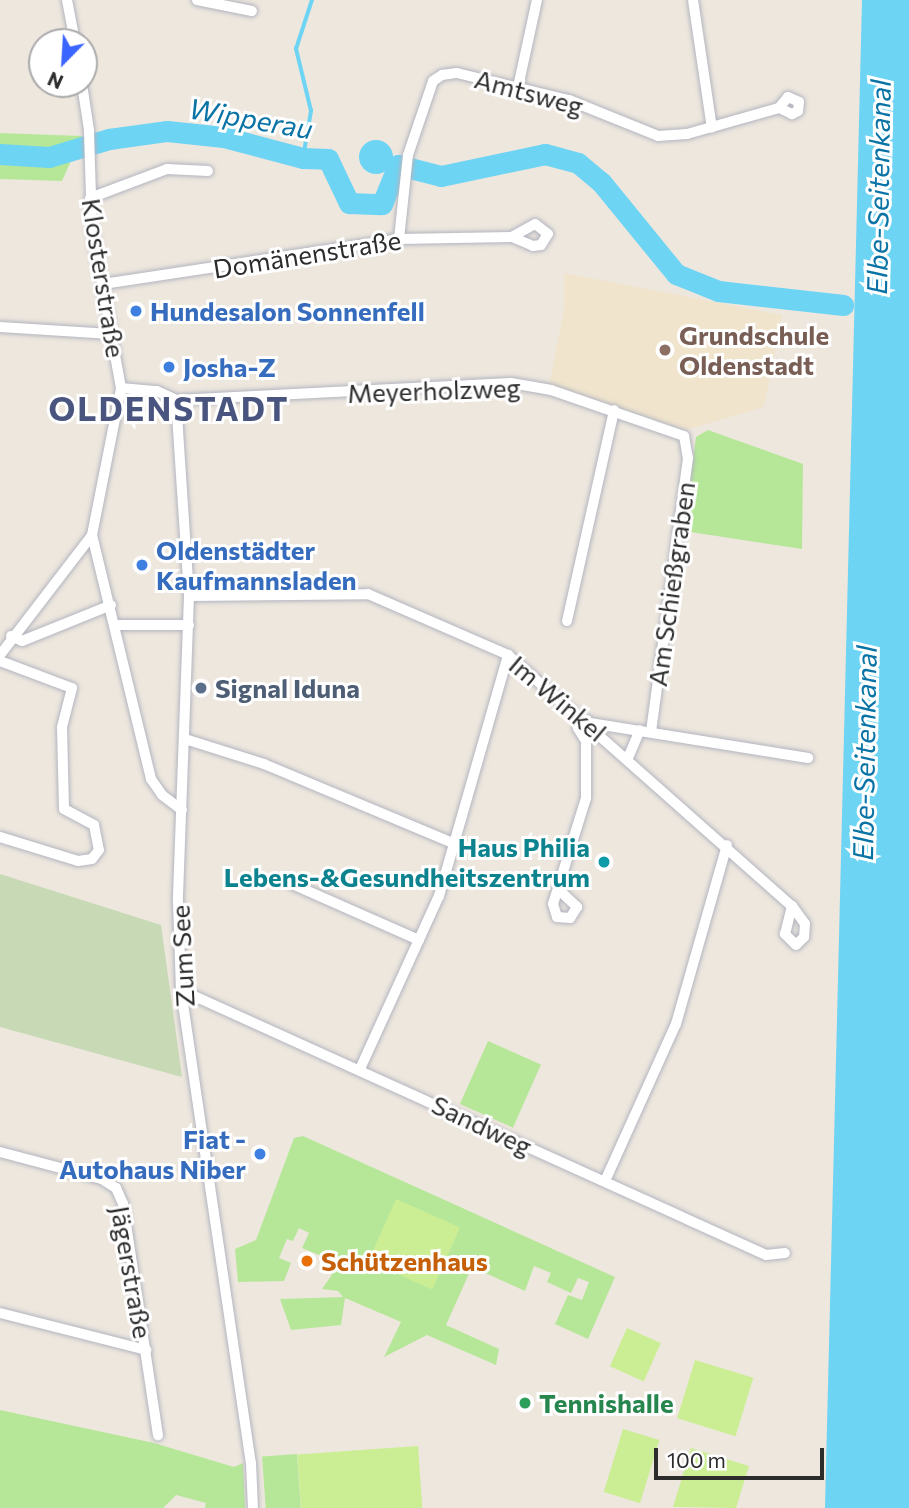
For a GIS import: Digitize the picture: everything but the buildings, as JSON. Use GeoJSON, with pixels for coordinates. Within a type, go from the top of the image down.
{"type":"FeatureCollection","features":[{"type":"Feature","properties":{"kind":"street"},"geometry":{"type":"LineString","coordinates":[[67,0],[72,28]]}},
{"type":"Feature","properties":{"kind":"street"},"geometry":{"type":"LineString","coordinates":[[197,0],[252,10]]}},
{"type":"Feature","properties":{"kind":"street"},"geometry":{"type":"LineString","coordinates":[[519,88],[537,0]]}},
{"type":"Feature","properties":{"kind":"street"},"geometry":{"type":"LineString","coordinates":[[694,0],[712,128]]}},
{"type":"Feature","properties":{"kind":"street","name":"Amtsweg"},"geometry":{"type":"LineString","coordinates":[[399,239],[408,155],[433,81],[442,75],[457,73],[588,106],[658,136],[712,128],[779,108]]}},
{"type":"Feature","properties":{"kind":"street","name":"Klosterstraße"},"geometry":{"type":"LineString","coordinates":[[84,98],[89,130],[90,198],[121,388]]}},
{"type":"Feature","properties":{"kind":"street"},"geometry":{"type":"LineString","coordinates":[[90,198],[167,169],[208,170]]}},
{"type":"Feature","properties":{"kind":"street","name":"Domänenstraße"},"geometry":{"type":"LineString","coordinates":[[103,284],[399,239],[512,237]]}},
{"type":"Feature","properties":{"kind":"street"},"geometry":{"type":"LineString","coordinates":[[0,327],[111,334]]}},
{"type":"Feature","properties":{"kind":"street","name":"Meyerholzweg"},"geometry":{"type":"LineString","coordinates":[[176,400],[511,383],[614,410],[684,436]]}},
{"type":"Feature","properties":{"kind":"street"},"geometry":{"type":"LineString","coordinates":[[176,400],[157,391],[121,388],[92,535],[151,779],[162,795],[182,810]]}},
{"type":"Feature","properties":{"kind":"street","name":"Zum See"},"geometry":{"type":"LineString","coordinates":[[176,400],[189,596],[178,901],[181,990],[251,1463],[253,1508]]}},
{"type":"Feature","properties":{"kind":"street"},"geometry":{"type":"LineString","coordinates":[[567,621],[614,410]]}},
{"type":"Feature","properties":{"kind":"street","name":"Am Schießgraben"},"geometry":{"type":"LineString","coordinates":[[628,758],[646,731],[688,458],[684,436]]}},
{"type":"Feature","properties":{"kind":"street"},"geometry":{"type":"LineString","coordinates":[[0,655],[11,636],[92,535]]}},
{"type":"Feature","properties":{"kind":"street","name":"Im Winkel"},"geometry":{"type":"LineString","coordinates":[[189,596],[368,594],[508,655],[588,722],[792,906]]}},
{"type":"Feature","properties":{"kind":"street"},"geometry":{"type":"LineString","coordinates":[[11,636],[22,641],[111,605]]}},
{"type":"Feature","properties":{"kind":"street"},"geometry":{"type":"LineString","coordinates":[[115,625],[189,625]]}},
{"type":"Feature","properties":{"kind":"street"},"geometry":{"type":"LineString","coordinates":[[360,1069],[439,897],[508,655]]}},
{"type":"Feature","properties":{"kind":"street"},"geometry":{"type":"LineString","coordinates":[[0,661],[72,688],[62,727],[64,809],[94,825],[99,850],[92,859],[78,861],[0,837]]}},
{"type":"Feature","properties":{"kind":"street"},"geometry":{"type":"LineString","coordinates":[[559,890],[586,798],[586,741],[578,728],[588,722],[808,758]]}},
{"type":"Feature","properties":{"kind":"street"},"geometry":{"type":"LineString","coordinates":[[185,739],[264,764],[453,843]]}},
{"type":"Feature","properties":{"kind":"street"},"geometry":{"type":"LineString","coordinates":[[605,1181],[676,1024],[727,845]]}},
{"type":"Feature","properties":{"kind":"street"},"geometry":{"type":"LineString","coordinates":[[292,884],[419,940]]}},
{"type":"Feature","properties":{"kind":"street","name":"Sandweg"},"geometry":{"type":"LineString","coordinates":[[181,990],[766,1255],[785,1253]]}},
{"type":"Feature","properties":{"kind":"street","name":"Jägerstraße"},"geometry":{"type":"LineString","coordinates":[[0,1152],[102,1180],[116,1188],[123,1204],[158,1435]]}},
{"type":"Feature","properties":{"kind":"street"},"geometry":{"type":"LineString","coordinates":[[0,1313],[146,1350]]}},
{"type":"Feature","properties":{"kind":"shaded area","name":"Grundschule Oldenstadt"},"geometry":{"type":"Polygon","coordinates":[[[564,273],[782,315],[764,407],[686,430],[549,386],[564,309],[564,273]]]}},
{"type":"Feature","properties":{"kind":"green space"},"geometry":{"type":"Polygon","coordinates":[[[0,133],[82,136],[62,181],[0,179],[0,133]]]}},
{"type":"Feature","properties":{"kind":"green space"},"geometry":{"type":"Polygon","coordinates":[[[708,430],[803,464],[802,549],[684,531],[696,437],[708,430]]]}},
{"type":"Feature","properties":{"kind":"green space"},"geometry":{"type":"Polygon","coordinates":[[[0,874],[161,925],[182,1077],[0,1027],[0,874]]]}},
{"type":"Feature","properties":{"kind":"green space"},"geometry":{"type":"Polygon","coordinates":[[[488,1041],[541,1065],[513,1128],[460,1104],[488,1041]]]}},
{"type":"Feature","properties":{"kind":"green space"},"geometry":{"type":"Polygon","coordinates":[[[303,1136],[615,1277],[588,1339],[555,1324],[568,1295],[582,1300],[589,1282],[578,1278],[571,1293],[547,1282],[551,1273],[534,1266],[525,1291],[472,1267],[446,1325],[499,1349],[496,1365],[427,1335],[384,1357],[401,1322],[345,1298],[341,1325],[291,1330],[280,1299],[343,1297],[338,1291],[322,1289],[331,1276],[333,1261],[302,1248],[309,1233],[299,1228],[293,1241],[287,1239],[279,1258],[291,1263],[284,1281],[238,1282],[235,1249],[256,1240],[294,1138],[303,1136]]]}},
{"type":"Feature","properties":{"kind":"green space"},"geometry":{"type":"Polygon","coordinates":[[[396,1199],[460,1227],[432,1290],[368,1261],[396,1199]]]}},
{"type":"Feature","properties":{"kind":"green space"},"geometry":{"type":"Polygon","coordinates":[[[627,1328],[661,1343],[644,1381],[610,1366],[627,1328]]]}},
{"type":"Feature","properties":{"kind":"green space"},"geometry":{"type":"Polygon","coordinates":[[[695,1360],[753,1378],[735,1436],[677,1418],[695,1360]]]}},
{"type":"Feature","properties":{"kind":"green space"},"geometry":{"type":"Polygon","coordinates":[[[0,1410],[154,1443],[234,1467],[243,1463],[245,1508],[205,1508],[206,1503],[176,1495],[163,1508],[0,1508],[0,1410]]]}},
{"type":"Feature","properties":{"kind":"green space"},"geometry":{"type":"Polygon","coordinates":[[[623,1429],[659,1440],[640,1503],[604,1492],[623,1429]]]}},
{"type":"Feature","properties":{"kind":"green space"},"geometry":{"type":"Polygon","coordinates":[[[418,1446],[422,1508],[301,1508],[297,1454],[418,1446]]]}},
{"type":"Feature","properties":{"kind":"green space"},"geometry":{"type":"Polygon","coordinates":[[[691,1448],[749,1466],[736,1508],[673,1507],[691,1448]]]}},
{"type":"Feature","properties":{"kind":"green space"},"geometry":{"type":"Polygon","coordinates":[[[297,1454],[301,1508],[266,1508],[262,1456],[297,1454]]]}},
{"type":"Feature","properties":{"kind":"water","name":"Elbe-Seitenkanal"},"geometry":{"type":"Polygon","coordinates":[[[862,0],[909,0],[909,1508],[825,1508],[862,0]]]}},
{"type":"Feature","properties":{"kind":"water"},"geometry":{"type":"Polygon","coordinates":[[[376,140],[388,145],[393,157],[388,169],[376,174],[364,169],[359,157],[364,145],[376,140]]]}},
{"type":"Feature","properties":{"kind":"waterway"},"geometry":{"type":"LineString","coordinates":[[303,158],[311,111],[296,49],[312,0]]}},
{"type":"Feature","properties":{"kind":"waterway","name":"Wipperau"},"geometry":{"type":"LineString","coordinates":[[0,154],[49,157],[109,139],[167,131],[224,137],[303,158],[328,159],[349,203],[382,204],[398,165],[441,176],[545,154],[578,163],[601,182],[676,274],[718,291],[843,305]]}},
{"type":"Feature","properties":{"kind":"place","name":"Hundesalon Sonnenfell"},"geometry":{"type":"Point","coordinates":[136,311]}},
{"type":"Feature","properties":{"kind":"place","name":"Grundschule Oldenstadt"},"geometry":{"type":"Point","coordinates":[665,350]}},
{"type":"Feature","properties":{"kind":"place","name":"Josha-Z"},"geometry":{"type":"Point","coordinates":[169,367]}},
{"type":"Feature","properties":{"kind":"place","name":"Oldenstädter Kaufmannsladen"},"geometry":{"type":"Point","coordinates":[142,565]}},
{"type":"Feature","properties":{"kind":"place","name":"Signal Iduna"},"geometry":{"type":"Point","coordinates":[201,688]}},
{"type":"Feature","properties":{"kind":"place","name":"Haus Philia Lebens-&Gesundheitszentrum"},"geometry":{"type":"Point","coordinates":[604,862]}},
{"type":"Feature","properties":{"kind":"place","name":"Fiat - Autohaus Niber"},"geometry":{"type":"Point","coordinates":[260,1154]}},
{"type":"Feature","properties":{"kind":"place","name":"Schützenhaus"},"geometry":{"type":"Point","coordinates":[307,1261]}},
{"type":"Feature","properties":{"kind":"place","name":"Tennishalle"},"geometry":{"type":"Point","coordinates":[525,1403]}},
{"type":"Feature","properties":{"kind":"district","name":"OLDENSTADT"},"geometry":{"type":"Point","coordinates":[169,408]}}]}
